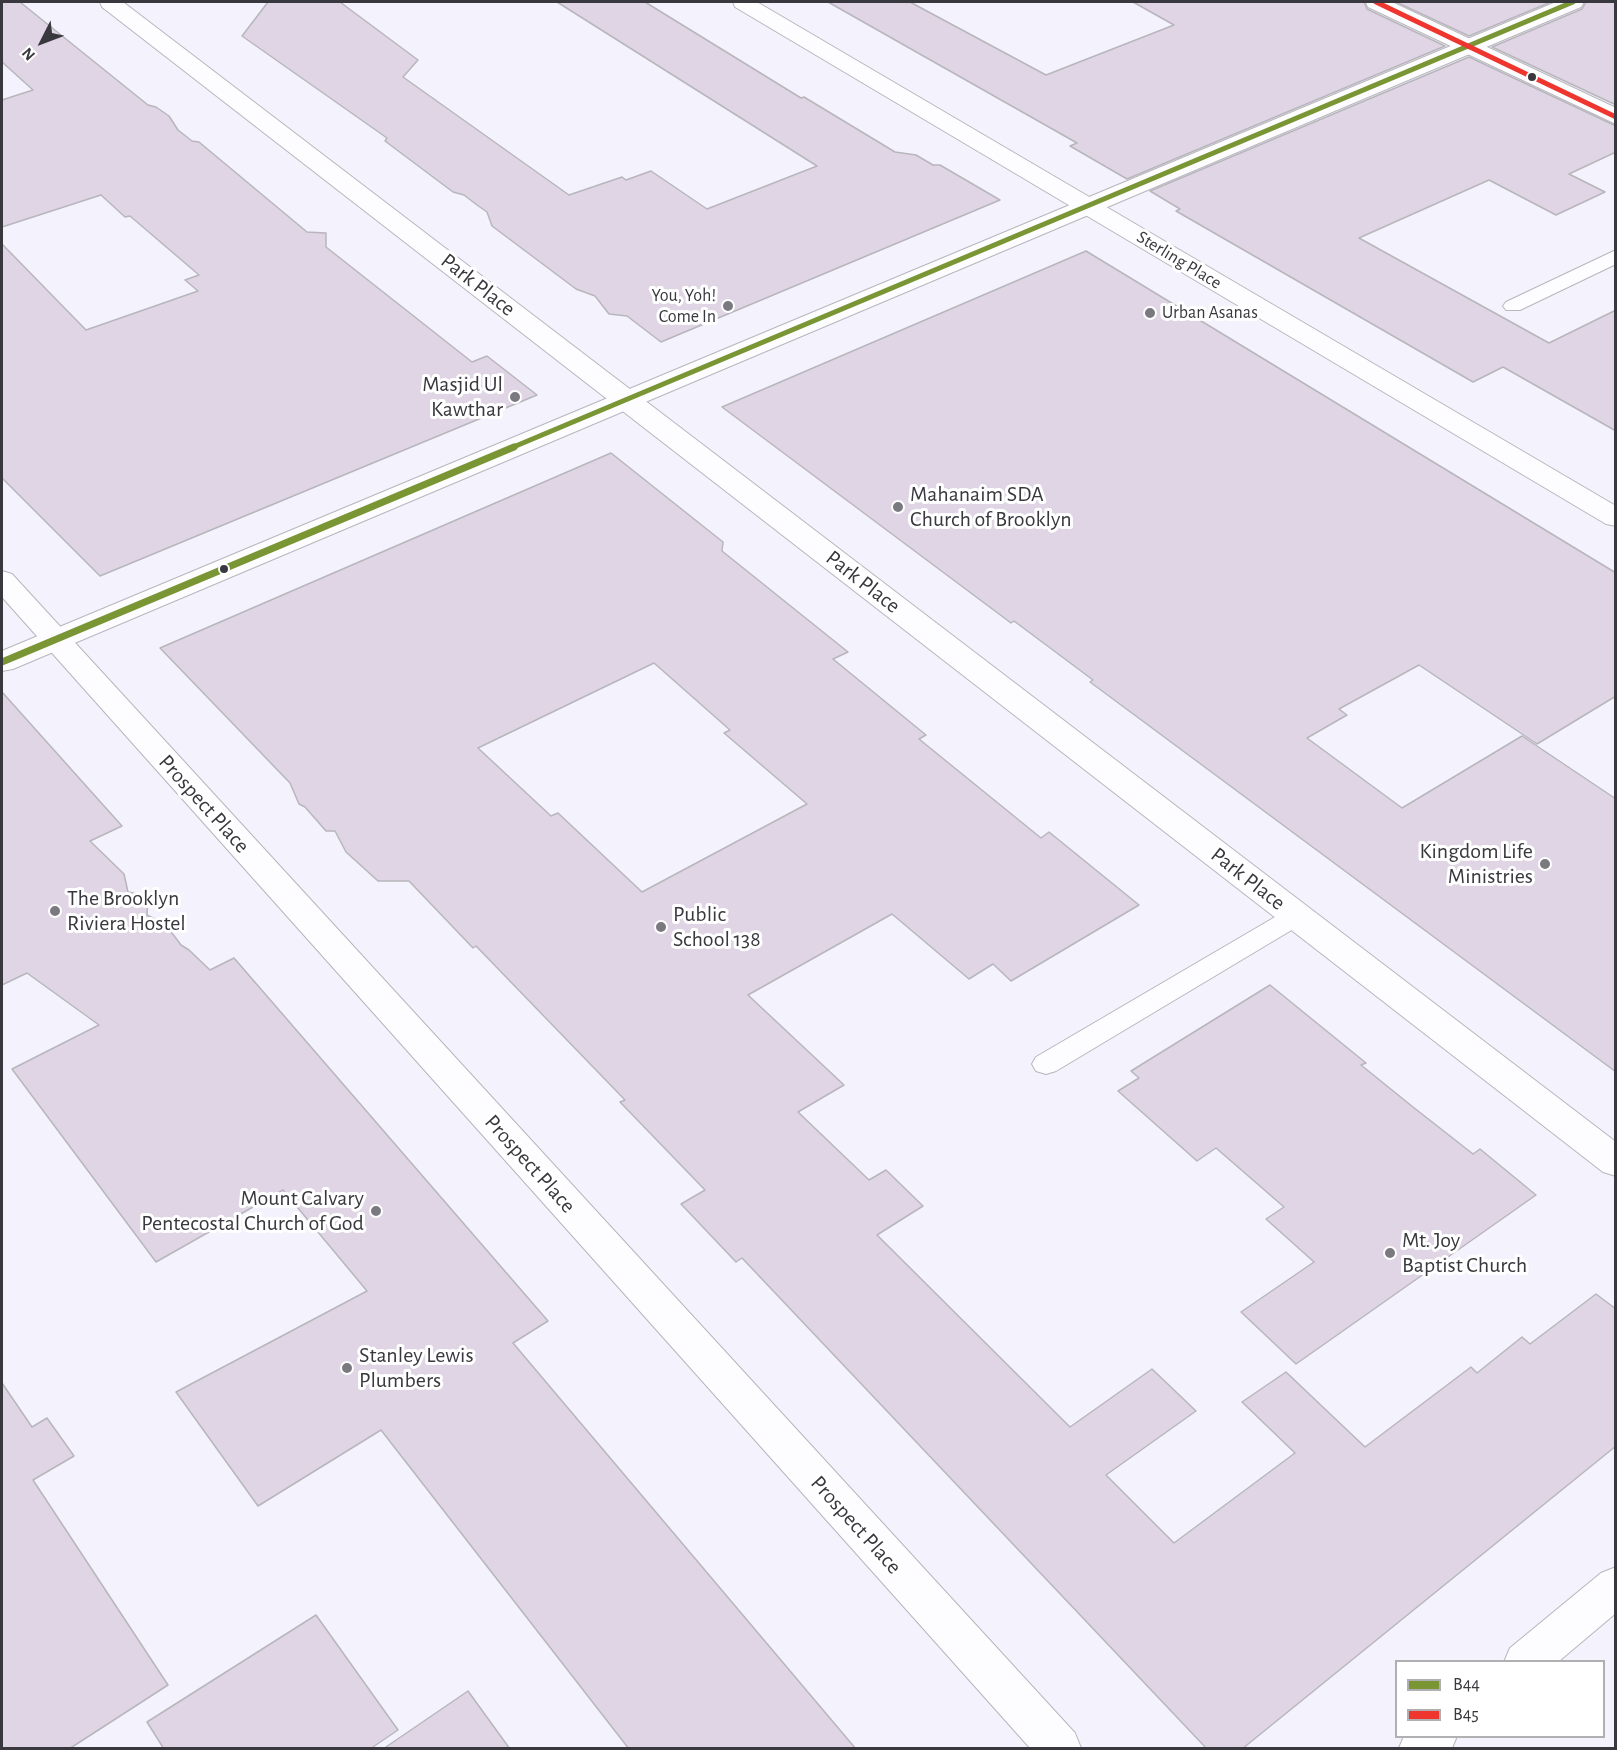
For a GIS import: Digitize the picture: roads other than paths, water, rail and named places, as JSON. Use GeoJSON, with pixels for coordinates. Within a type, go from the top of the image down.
{"type":"FeatureCollection","features":[{"type":"Feature","properties":{"kind":"street","name":"Park Place"},"geometry":{"type":"LineString","coordinates":[[110,2],[1616,1162]]}},
{"type":"Feature","properties":{"kind":"street","name":"Sterling Place"},"geometry":{"type":"LineString","coordinates":[[743,2],[1616,518]]}},
{"type":"Feature","properties":{"kind":"street"},"geometry":{"type":"LineString","coordinates":[[1376,2],[1616,117]]}},
{"type":"Feature","properties":{"kind":"street"},"geometry":{"type":"LineString","coordinates":[[2,662],[1573,2]]}},
{"type":"Feature","properties":{"kind":"street","name":"Prospect Place"},"geometry":{"type":"LineString","coordinates":[[2,580],[1059,1749]]}},
{"type":"Feature","properties":{"kind":"street"},"geometry":{"type":"LineString","coordinates":[[1527,1660],[1616,1586]]}},
{"type":"Feature","properties":{"kind":"street"},"geometry":{"type":"LineString","coordinates":[[1421,1749],[1434,1738]]}},
{"type":"Feature","properties":{"kind":"lane"},"geometry":{"type":"LineString","coordinates":[[1513,306],[1616,256]]}},
{"type":"Feature","properties":{"kind":"lane"},"geometry":{"type":"LineString","coordinates":[[1046,1064],[1296,916]]}},
{"type":"Feature","properties":{"kind":"place","name":"You, Yoh! Come In"},"geometry":{"type":"Point","coordinates":[728,306]}},
{"type":"Feature","properties":{"kind":"place","name":"Urban Asanas"},"geometry":{"type":"Point","coordinates":[1150,313]}},
{"type":"Feature","properties":{"kind":"place","name":"Masjid Ul Kawthar"},"geometry":{"type":"Point","coordinates":[515,397]}},
{"type":"Feature","properties":{"kind":"place","name":"Mahanaim SDA Church of Brooklyn"},"geometry":{"type":"Point","coordinates":[898,507]}},
{"type":"Feature","properties":{"kind":"place","name":"Kingdom Life Ministries"},"geometry":{"type":"Point","coordinates":[1545,864]}},
{"type":"Feature","properties":{"kind":"place","name":"The Brooklyn Riviera Hostel"},"geometry":{"type":"Point","coordinates":[55,911]}},
{"type":"Feature","properties":{"kind":"place","name":"Public School 138"},"geometry":{"type":"Point","coordinates":[661,927]}},
{"type":"Feature","properties":{"kind":"place","name":"Mount Calvary Pentecostal Church of God"},"geometry":{"type":"Point","coordinates":[376,1211]}},
{"type":"Feature","properties":{"kind":"place","name":"Mt. Joy Baptist Church"},"geometry":{"type":"Point","coordinates":[1390,1253]}},
{"type":"Feature","properties":{"kind":"place","name":"Stanley Lewis Plumbers"},"geometry":{"type":"Point","coordinates":[347,1368]}}]}
